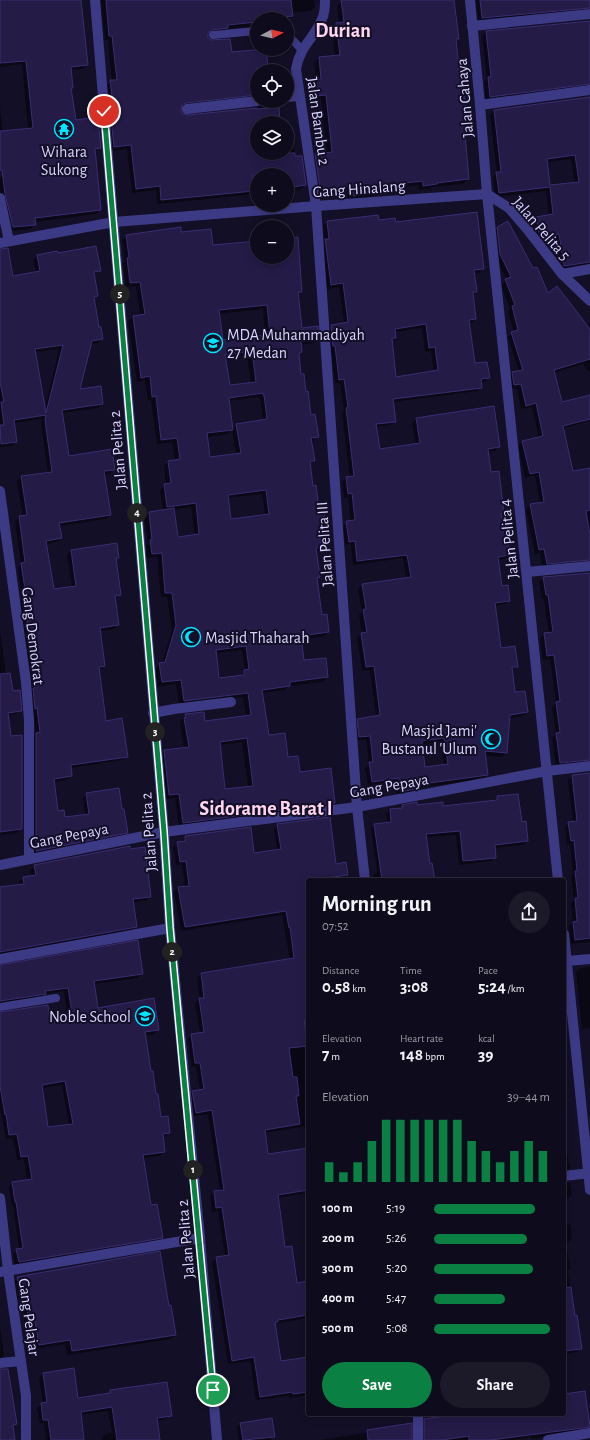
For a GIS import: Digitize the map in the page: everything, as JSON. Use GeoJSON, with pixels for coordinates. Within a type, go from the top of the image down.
{"type":"FeatureCollection","features":[{"type":"Feature","properties":{"kind":"street","name":"Jalan Pelita 2"},"geometry":{"type":"LineString","coordinates":[[95,0],[164,832],[170,928],[200,1238],[217,1440]]}},
{"type":"Feature","properties":{"kind":"street","name":"Jalan Bambu 2"},"geometry":{"type":"LineString","coordinates":[[316,206],[296,69],[302,50],[322,20],[325,0]]}},
{"type":"Feature","properties":{"kind":"street","name":"Jalan Cahaya"},"geometry":{"type":"LineString","coordinates":[[470,0],[487,194]]}},
{"type":"Feature","properties":{"kind":"street"},"geometry":{"type":"LineString","coordinates":[[472,26],[590,14]]}},
{"type":"Feature","properties":{"kind":"street"},"geometry":{"type":"LineString","coordinates":[[480,105],[590,90]]}},
{"type":"Feature","properties":{"kind":"street"},"geometry":{"type":"LineString","coordinates":[[294,96],[299,96]]}},
{"type":"Feature","properties":{"kind":"street"},"geometry":{"type":"LineString","coordinates":[[187,109],[250,102]]}},
{"type":"Feature","properties":{"kind":"street","name":"Gang Hinalang"},"geometry":{"type":"LineString","coordinates":[[5,242],[114,222],[487,194]]}},
{"type":"Feature","properties":{"kind":"street","name":"Jalan Pelita 5"},"geometry":{"type":"LineString","coordinates":[[487,194],[509,208],[562,274],[590,301]]}},
{"type":"Feature","properties":{"kind":"street","name":"Jalan Pelita 4"},"geometry":{"type":"LineString","coordinates":[[487,194],[558,878]]}},
{"type":"Feature","properties":{"kind":"street"},"geometry":{"type":"LineString","coordinates":[[0,198],[5,242]]}},
{"type":"Feature","properties":{"kind":"street","name":"Jalan Pelita III"},"geometry":{"type":"LineString","coordinates":[[316,206],[356,807],[365,878]]}},
{"type":"Feature","properties":{"kind":"street"},"geometry":{"type":"LineString","coordinates":[[562,274],[590,269]]}},
{"type":"Feature","properties":{"kind":"street","name":"Gang Demokrat"},"geometry":{"type":"LineString","coordinates":[[0,491],[26,682],[29,720],[29,858]]}},
{"type":"Feature","properties":{"kind":"street"},"geometry":{"type":"LineString","coordinates":[[527,572],[590,566]]}},
{"type":"Feature","properties":{"kind":"street"},"geometry":{"type":"LineString","coordinates":[[153,713],[232,702]]}},
{"type":"Feature","properties":{"kind":"street","name":"Gang Pepaya"},"geometry":{"type":"LineString","coordinates":[[0,865],[164,832],[356,807],[547,771],[590,766]]}},
{"type":"Feature","properties":{"kind":"street"},"geometry":{"type":"LineString","coordinates":[[0,959],[170,928]]}},
{"type":"Feature","properties":{"kind":"street"},"geometry":{"type":"LineString","coordinates":[[566,952],[567,1003],[590,1190]]}},
{"type":"Feature","properties":{"kind":"street"},"geometry":{"type":"LineString","coordinates":[[567,961],[590,959]]}},
{"type":"Feature","properties":{"kind":"street"},"geometry":{"type":"LineString","coordinates":[[566,1176],[589,1173]]}},
{"type":"Feature","properties":{"kind":"street","name":"Gang Pelajar"},"geometry":{"type":"LineString","coordinates":[[0,1198],[4,1271],[21,1360],[26,1396],[26,1440]]}},
{"type":"Feature","properties":{"kind":"street"},"geometry":{"type":"LineString","coordinates":[[4,1271],[200,1238]]}},
{"type":"Feature","properties":{"kind":"street"},"geometry":{"type":"LineString","coordinates":[[0,1363],[21,1360]]}},
{"type":"Feature","properties":{"kind":"street"},"geometry":{"type":"LineString","coordinates":[[418,1416],[418,1440]]}},
{"type":"Feature","properties":{"kind":"street"},"geometry":{"type":"LineString","coordinates":[[548,1440],[590,1433]]}},
{"type":"Feature","properties":{"kind":"lane"},"geometry":{"type":"LineString","coordinates":[[213,35],[250,32]]}},
{"type":"Feature","properties":{"kind":"lane"},"geometry":{"type":"LineString","coordinates":[[294,41],[302,50]]}},
{"type":"Feature","properties":{"kind":"lane"},"geometry":{"type":"LineString","coordinates":[[0,1007],[56,998]]}},
{"type":"Feature","properties":{"kind":"building"},"geometry":{"type":"Polygon","coordinates":[[[0,0],[81,0],[88,65],[71,67],[73,88],[71,88],[76,120],[90,118],[91,122],[98,121],[101,148],[95,149],[101,210],[35,218],[36,225],[13,227],[5,194],[2,170],[0,170],[0,131],[33,128],[26,61],[0,63],[0,0]]]}},
{"type":"Feature","properties":{"kind":"building"},"geometry":{"type":"Polygon","coordinates":[[[106,0],[291,0],[292,12],[250,12],[250,23],[228,25],[228,28],[212,30],[208,33],[208,38],[211,40],[230,39],[232,52],[250,50],[250,56],[267,56],[268,64],[250,64],[250,96],[186,103],[183,104],[181,109],[182,113],[188,115],[257,108],[279,108],[280,116],[250,116],[250,160],[294,160],[294,153],[295,156],[302,156],[306,185],[294,187],[294,168],[250,168],[250,191],[161,200],[160,186],[136,189],[131,145],[114,147],[111,119],[115,119],[110,80],[117,80],[112,36],[109,36],[106,0]]]}},
{"type":"Feature","properties":{"kind":"building"},"geometry":{"type":"Polygon","coordinates":[[[341,0],[454,0],[459,39],[456,39],[461,89],[464,88],[466,112],[463,112],[469,179],[423,186],[423,181],[376,186],[377,193],[353,196],[352,186],[320,189],[315,154],[332,152],[326,95],[316,96],[314,80],[321,79],[319,57],[340,55],[336,23],[344,22],[341,0]]]}},
{"type":"Feature","properties":{"kind":"building"},"geometry":{"type":"Polygon","coordinates":[[[480,0],[590,0],[590,8],[482,18],[480,0]]]}},
{"type":"Feature","properties":{"kind":"building"},"geometry":{"type":"Polygon","coordinates":[[[590,21],[590,84],[490,97],[488,77],[491,77],[486,31],[590,21]]]}},
{"type":"Feature","properties":{"kind":"building"},"geometry":{"type":"Polygon","coordinates":[[[590,97],[590,262],[564,266],[559,234],[541,236],[539,233],[536,217],[553,214],[550,187],[499,193],[496,172],[501,172],[494,110],[590,97]],[[575,155],[547,159],[550,185],[579,182],[575,155]]]}},
{"type":"Feature","properties":{"kind":"building"},"geometry":{"type":"Polygon","coordinates":[[[477,212],[484,269],[474,270],[477,292],[473,292],[476,319],[469,320],[475,363],[487,362],[490,378],[481,379],[482,388],[393,399],[396,422],[376,424],[380,449],[420,443],[416,418],[494,406],[500,447],[488,449],[491,472],[499,471],[504,513],[501,514],[510,555],[498,557],[502,586],[508,585],[510,601],[495,603],[501,648],[515,646],[518,667],[512,667],[515,692],[525,691],[528,712],[510,715],[507,753],[485,751],[488,775],[415,785],[415,789],[401,792],[399,778],[372,782],[369,762],[373,762],[370,736],[359,737],[357,719],[380,715],[374,666],[366,667],[361,633],[367,632],[363,610],[366,609],[362,584],[411,577],[407,555],[357,561],[355,541],[349,542],[346,521],[355,520],[352,493],[348,494],[346,477],[354,476],[344,379],[339,380],[331,325],[348,322],[343,283],[331,285],[325,239],[329,239],[327,221],[378,215],[379,220],[395,218],[396,222],[477,212]],[[426,324],[395,329],[396,338],[392,338],[396,377],[438,370],[435,347],[429,348],[426,324]],[[444,738],[422,741],[425,767],[448,764],[444,738]]]}},
{"type":"Feature","properties":{"kind":"building"},"geometry":{"type":"Polygon","coordinates":[[[508,221],[533,268],[537,267],[548,293],[557,286],[590,329],[590,359],[554,370],[562,402],[590,395],[590,419],[563,426],[573,471],[590,468],[590,510],[586,511],[590,535],[590,560],[547,564],[544,549],[539,550],[530,504],[544,502],[539,472],[530,474],[522,441],[543,436],[536,403],[526,406],[521,384],[514,385],[512,372],[523,370],[511,332],[518,330],[512,306],[515,305],[505,279],[511,277],[500,254],[497,227],[508,221]]]}},
{"type":"Feature","properties":{"kind":"building"},"geometry":{"type":"Polygon","coordinates":[[[181,227],[181,232],[211,229],[213,245],[250,242],[250,264],[294,264],[294,237],[298,237],[302,292],[298,292],[302,328],[318,326],[319,339],[301,341],[302,352],[299,353],[301,374],[304,374],[311,415],[315,414],[319,437],[311,438],[315,461],[310,461],[313,486],[316,485],[319,508],[323,507],[326,525],[319,526],[321,547],[316,548],[320,577],[317,578],[322,615],[327,614],[329,632],[301,636],[304,660],[326,658],[328,677],[290,682],[290,686],[262,690],[269,735],[285,733],[288,757],[298,756],[300,772],[331,768],[335,803],[183,823],[179,794],[169,795],[164,750],[189,747],[184,718],[186,717],[185,714],[204,712],[205,721],[251,715],[248,693],[184,701],[181,680],[162,682],[159,663],[165,662],[176,625],[172,593],[165,593],[162,553],[152,554],[149,512],[174,508],[178,537],[199,534],[196,503],[167,507],[164,484],[171,483],[168,461],[180,459],[177,438],[161,440],[156,396],[152,397],[150,376],[141,378],[133,316],[145,314],[140,282],[130,283],[127,258],[129,257],[126,235],[181,227]],[[267,305],[219,310],[223,340],[270,334],[267,305]],[[252,351],[225,355],[230,385],[256,382],[252,351]],[[263,393],[229,398],[233,430],[207,433],[210,457],[241,453],[236,424],[267,419],[263,393]],[[266,490],[228,495],[231,519],[269,514],[266,490]],[[246,646],[216,650],[219,678],[244,675],[244,670],[249,669],[246,646]],[[247,738],[220,742],[225,789],[253,786],[247,738]]]}},
{"type":"Feature","properties":{"kind":"building"},"geometry":{"type":"Polygon","coordinates":[[[96,246],[101,271],[94,272],[98,296],[94,297],[99,327],[101,327],[103,339],[92,341],[80,389],[101,386],[103,404],[62,410],[69,456],[112,449],[115,470],[104,471],[111,515],[59,523],[62,538],[46,541],[54,589],[76,586],[71,550],[117,543],[119,558],[116,558],[121,595],[115,596],[119,625],[100,628],[105,666],[99,667],[106,721],[122,718],[128,757],[71,765],[72,776],[54,779],[58,811],[64,810],[65,817],[89,814],[86,793],[119,788],[128,833],[36,851],[36,733],[40,732],[37,708],[35,709],[33,688],[35,688],[24,597],[26,596],[21,563],[25,562],[19,516],[27,515],[21,476],[52,472],[45,420],[46,415],[14,420],[17,442],[1,444],[0,425],[4,425],[1,402],[4,402],[0,382],[0,249],[8,248],[13,276],[40,271],[37,255],[57,251],[58,253],[96,246]],[[63,345],[35,349],[46,413],[63,345]]]}},
{"type":"Feature","properties":{"kind":"building"},"geometry":{"type":"Polygon","coordinates":[[[590,573],[590,760],[560,763],[556,733],[560,732],[556,702],[560,701],[554,655],[547,656],[544,633],[553,632],[548,595],[546,595],[543,577],[590,573]]]}},
{"type":"Feature","properties":{"kind":"building"},"geometry":{"type":"Polygon","coordinates":[[[10,673],[13,691],[20,690],[22,711],[8,713],[11,736],[22,735],[22,829],[0,832],[0,674],[10,673]]]}},
{"type":"Feature","properties":{"kind":"building"},"geometry":{"type":"Polygon","coordinates":[[[590,773],[590,938],[575,940],[573,922],[577,921],[575,898],[578,898],[575,871],[577,871],[574,840],[571,841],[568,822],[577,821],[572,775],[590,773]]]}},
{"type":"Feature","properties":{"kind":"building"},"geometry":{"type":"Polygon","coordinates":[[[518,794],[522,822],[526,821],[528,841],[495,845],[496,858],[463,861],[460,831],[426,834],[430,864],[432,863],[435,878],[382,878],[374,824],[391,822],[390,809],[402,808],[402,805],[417,802],[417,805],[443,802],[443,806],[497,800],[497,796],[518,794]]]}},
{"type":"Feature","properties":{"kind":"building"},"geometry":{"type":"Polygon","coordinates":[[[330,817],[336,864],[346,862],[348,875],[328,878],[306,878],[306,1020],[304,1020],[306,1046],[289,1048],[293,1077],[297,1077],[299,1096],[296,1096],[300,1124],[265,1130],[268,1154],[306,1148],[306,1190],[278,1195],[285,1247],[292,1246],[297,1283],[306,1281],[306,1315],[278,1320],[278,1322],[275,1322],[281,1361],[306,1357],[306,1392],[293,1394],[292,1392],[260,1397],[254,1357],[232,1361],[216,1257],[229,1255],[222,1207],[216,1208],[214,1191],[224,1190],[212,1110],[196,1113],[192,1091],[204,1089],[200,1063],[195,1063],[191,1034],[204,1032],[199,998],[204,998],[201,973],[294,958],[290,927],[289,928],[286,911],[185,927],[178,887],[189,886],[186,861],[180,862],[177,842],[185,841],[185,836],[251,827],[254,853],[281,849],[277,824],[330,817]]]}},
{"type":"Feature","properties":{"kind":"building"},"geometry":{"type":"Polygon","coordinates":[[[130,846],[130,849],[145,847],[151,897],[133,899],[137,927],[0,952],[0,887],[24,884],[23,877],[36,875],[34,865],[130,846]]]}},
{"type":"Feature","properties":{"kind":"building"},"geometry":{"type":"Polygon","coordinates":[[[138,940],[143,974],[94,981],[98,1008],[154,998],[159,1030],[145,1032],[151,1071],[153,1071],[156,1094],[158,1094],[161,1117],[168,1116],[170,1133],[163,1134],[165,1152],[143,1155],[151,1205],[157,1204],[163,1238],[19,1262],[16,1249],[23,1248],[12,1182],[32,1179],[28,1156],[21,1157],[17,1134],[9,1135],[6,1114],[5,1115],[0,1086],[0,1012],[48,1005],[49,1016],[72,1013],[68,988],[45,991],[46,994],[0,1001],[0,965],[138,940]],[[65,1081],[42,1085],[48,1127],[73,1124],[65,1081]]]}},
{"type":"Feature","properties":{"kind":"building"},"geometry":{"type":"Polygon","coordinates":[[[160,1251],[169,1306],[171,1305],[176,1335],[72,1351],[70,1340],[39,1345],[35,1321],[29,1322],[25,1295],[20,1296],[17,1277],[160,1251]]]}},
{"type":"Feature","properties":{"kind":"building"},"geometry":{"type":"Polygon","coordinates":[[[571,1287],[582,1349],[566,1351],[566,1288],[571,1287]]]}},
{"type":"Feature","properties":{"kind":"building"},"geometry":{"type":"Polygon","coordinates":[[[74,1368],[78,1398],[110,1393],[110,1390],[167,1382],[172,1416],[157,1418],[160,1440],[117,1440],[112,1407],[81,1412],[84,1440],[51,1440],[48,1420],[43,1420],[41,1403],[47,1402],[43,1373],[74,1368]]]}},
{"type":"Feature","properties":{"kind":"building"},"geometry":{"type":"Polygon","coordinates":[[[0,1369],[8,1369],[17,1424],[13,1425],[15,1440],[0,1440],[0,1369]]]}},
{"type":"Feature","properties":{"kind":"building"},"geometry":{"type":"Polygon","coordinates":[[[585,1391],[590,1427],[491,1440],[469,1440],[469,1436],[442,1440],[424,1440],[424,1419],[446,1416],[566,1416],[566,1394],[585,1391]]]}},
{"type":"Feature","properties":{"kind":"building"},"geometry":{"type":"Polygon","coordinates":[[[272,1418],[275,1437],[243,1440],[240,1423],[272,1418]]]}},
{"type":"Feature","properties":{"kind":"building"},"geometry":{"type":"Polygon","coordinates":[[[412,1423],[412,1440],[368,1440],[367,1430],[412,1423]]]}},
{"type":"Feature","properties":{"kind":"place","name":"Wihara Sukong"},"geometry":{"type":"Point","coordinates":[64,129]}},
{"type":"Feature","properties":{"kind":"place","name":"MDA Muhammadiyah 27 Medan"},"geometry":{"type":"Point","coordinates":[213,343]}},
{"type":"Feature","properties":{"kind":"place","name":"Masjid Thaharah"},"geometry":{"type":"Point","coordinates":[191,637]}},
{"type":"Feature","properties":{"kind":"place","name":"Masjid Jami' Bustanul 'Ulum"},"geometry":{"type":"Point","coordinates":[491,739]}},
{"type":"Feature","properties":{"kind":"place","name":"Noble School"},"geometry":{"type":"Point","coordinates":[145,1016]}},
{"type":"Feature","properties":{"kind":"district","name":"Durian"},"geometry":{"type":"Point","coordinates":[343,30]}},
{"type":"Feature","properties":{"kind":"district","name":"Sidorame Barat I"},"geometry":{"type":"Point","coordinates":[266,808]}},
{"type":"Feature","properties":{"kind":"route"},"geometry":{"type":"LineString","coordinates":[[104,111],[164,832],[170,928],[213,1390]]}}]}
